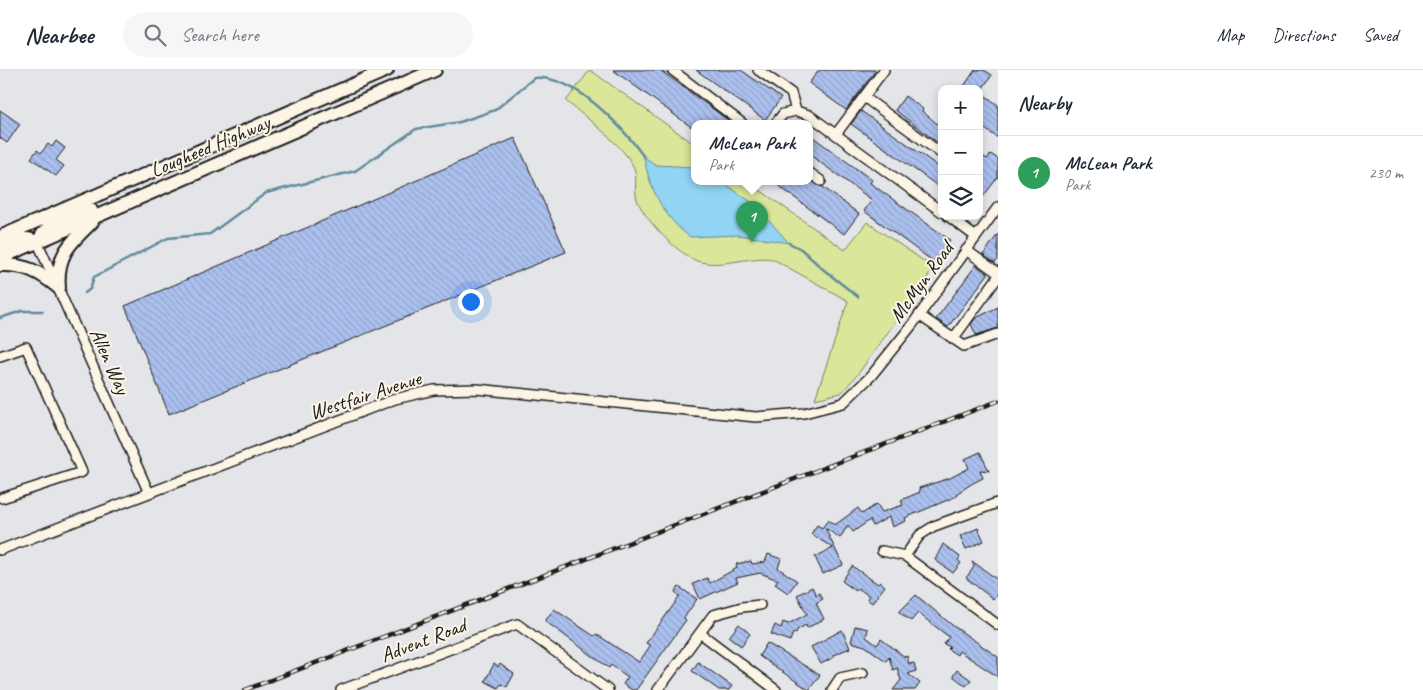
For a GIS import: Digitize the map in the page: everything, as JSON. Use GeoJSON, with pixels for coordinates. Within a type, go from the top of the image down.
{"type":"FeatureCollection","features":[{"type":"Feature","properties":{"kind":"highway","name":"Lougheed Highway"},"geometry":{"type":"LineString","coordinates":[[0,237],[387,70]]}},
{"type":"Feature","properties":{"kind":"highway","name":"Lougheed Highway"},"geometry":{"type":"LineString","coordinates":[[0,258],[435,70]]}},
{"type":"Feature","properties":{"kind":"highway"},"geometry":{"type":"LineString","coordinates":[[0,248],[23,238],[30,238],[38,243],[42,234],[47,229],[121,198],[153,172]]}},
{"type":"Feature","properties":{"kind":"highway"},"geometry":{"type":"LineString","coordinates":[[59,288],[58,266],[66,250],[98,216]]}},
{"type":"Feature","properties":{"kind":"highway"},"geometry":{"type":"LineString","coordinates":[[0,265],[17,265],[31,268],[59,288]]}},
{"type":"Feature","properties":{"kind":"street"},"geometry":{"type":"LineString","coordinates":[[672,70],[738,120]]}},
{"type":"Feature","properties":{"kind":"street"},"geometry":{"type":"LineString","coordinates":[[758,70],[791,93],[796,111]]}},
{"type":"Feature","properties":{"kind":"street"},"geometry":{"type":"LineString","coordinates":[[836,134],[884,70]]}},
{"type":"Feature","properties":{"kind":"street"},"geometry":{"type":"LineString","coordinates":[[864,97],[938,151]]}},
{"type":"Feature","properties":{"kind":"street"},"geometry":{"type":"LineString","coordinates":[[778,120],[783,114],[796,111],[809,115],[938,209]]}},
{"type":"Feature","properties":{"kind":"street"},"geometry":{"type":"LineString","coordinates":[[813,175],[821,181]]}},
{"type":"Feature","properties":{"kind":"street","name":"McMyn Road"},"geometry":{"type":"LineString","coordinates":[[820,410],[843,403],[871,376],[919,315],[998,207]]}},
{"type":"Feature","properties":{"kind":"street"},"geometry":{"type":"LineString","coordinates":[[953,220],[976,237]]}},
{"type":"Feature","properties":{"kind":"street","name":"Allen Way"},"geometry":{"type":"LineString","coordinates":[[38,243],[148,493]]}},
{"type":"Feature","properties":{"kind":"street"},"geometry":{"type":"LineString","coordinates":[[966,250],[998,273]]}},
{"type":"Feature","properties":{"kind":"street"},"geometry":{"type":"LineString","coordinates":[[953,339],[998,277]]}},
{"type":"Feature","properties":{"kind":"street"},"geometry":{"type":"LineString","coordinates":[[919,315],[964,346],[998,334]]}},
{"type":"Feature","properties":{"kind":"street"},"geometry":{"type":"LineString","coordinates":[[0,356],[26,347],[82,472],[1,497]]}},
{"type":"Feature","properties":{"kind":"street","name":"Westfair Avenue"},"geometry":{"type":"LineString","coordinates":[[0,550],[395,399],[434,390],[477,389],[756,417],[820,410]]}},
{"type":"Feature","properties":{"kind":"street"},"geometry":{"type":"LineString","coordinates":[[905,556],[920,535],[934,526],[997,503]]}},
{"type":"Feature","properties":{"kind":"street"},"geometry":{"type":"LineString","coordinates":[[882,551],[905,556],[998,625]]}},
{"type":"Feature","properties":{"kind":"street"},"geometry":{"type":"LineString","coordinates":[[658,690],[713,615],[742,607],[760,605]]}},
{"type":"Feature","properties":{"kind":"street","name":"Advent Road"},"geometry":{"type":"LineString","coordinates":[[341,690],[516,624],[608,690]]}},
{"type":"Feature","properties":{"kind":"street"},"geometry":{"type":"LineString","coordinates":[[700,633],[776,690]]}},
{"type":"Feature","properties":{"kind":"street"},"geometry":{"type":"LineString","coordinates":[[832,690],[840,678],[863,673]]}},
{"type":"Feature","properties":{"kind":"green space"},"geometry":{"type":"Polygon","coordinates":[[[590,70],[691,142],[691,185],[753,185],[845,250],[867,222],[934,268],[858,374],[841,393],[815,399],[848,301],[773,259],[764,258],[716,264],[697,261],[689,257],[663,236],[642,210],[636,194],[634,168],[622,150],[566,101],[590,70]]]}},
{"type":"Feature","properties":{"kind":"water"},"geometry":{"type":"Polygon","coordinates":[[[644,157],[656,165],[691,167],[691,185],[727,185],[754,204],[789,243],[738,235],[690,237],[665,212],[654,191],[644,157]]]}},
{"type":"Feature","properties":{"kind":"building"},"geometry":{"type":"Polygon","coordinates":[[[613,70],[660,70],[728,120],[691,120],[691,127],[613,70]]]}},
{"type":"Feature","properties":{"kind":"building"},"geometry":{"type":"Polygon","coordinates":[[[696,70],[741,70],[781,98],[765,120],[696,70]]]}},
{"type":"Feature","properties":{"kind":"building"},"geometry":{"type":"Polygon","coordinates":[[[819,70],[876,70],[846,110],[809,83],[819,70]]]}},
{"type":"Feature","properties":{"kind":"building"},"geometry":{"type":"Polygon","coordinates":[[[975,70],[984,70],[992,75],[983,88],[983,85],[965,85],[975,70]]]}},
{"type":"Feature","properties":{"kind":"building"},"geometry":{"type":"Polygon","coordinates":[[[983,94],[998,105],[998,138],[983,128],[983,94]]]}},
{"type":"Feature","properties":{"kind":"building"},"geometry":{"type":"Polygon","coordinates":[[[905,96],[923,109],[922,111],[938,125],[938,143],[895,110],[905,96]]]}},
{"type":"Feature","properties":{"kind":"building"},"geometry":{"type":"Polygon","coordinates":[[[0,110],[20,124],[7,143],[0,138],[0,110]]]}},
{"type":"Feature","properties":{"kind":"building"},"geometry":{"type":"Polygon","coordinates":[[[861,111],[938,166],[938,186],[851,124],[861,111]]]}},
{"type":"Feature","properties":{"kind":"building"},"geometry":{"type":"Polygon","coordinates":[[[813,137],[872,180],[870,183],[950,240],[934,262],[864,211],[872,200],[813,157],[813,137]]]}},
{"type":"Feature","properties":{"kind":"building"},"geometry":{"type":"Polygon","coordinates":[[[515,138],[566,252],[169,414],[125,306],[515,138]]]}},
{"type":"Feature","properties":{"kind":"building"},"geometry":{"type":"Polygon","coordinates":[[[56,141],[65,148],[56,160],[64,166],[56,176],[31,158],[37,150],[41,153],[48,144],[52,147],[56,141]]]}},
{"type":"Feature","properties":{"kind":"building"},"geometry":{"type":"Polygon","coordinates":[[[991,154],[998,159],[998,177],[983,197],[983,156],[987,159],[991,154]]]}},
{"type":"Feature","properties":{"kind":"building"},"geometry":{"type":"Polygon","coordinates":[[[813,182],[823,187],[859,214],[844,234],[777,185],[813,185],[813,182]]]}},
{"type":"Feature","properties":{"kind":"building"},"geometry":{"type":"Polygon","coordinates":[[[998,234],[998,259],[995,263],[983,255],[998,234]]]}},
{"type":"Feature","properties":{"kind":"building"},"geometry":{"type":"Polygon","coordinates":[[[976,265],[988,274],[948,327],[936,319],[976,265]]]}},
{"type":"Feature","properties":{"kind":"building"},"geometry":{"type":"Polygon","coordinates":[[[998,307],[998,328],[976,335],[971,324],[976,318],[998,307]]]}},
{"type":"Feature","properties":{"kind":"building"},"geometry":{"type":"Polygon","coordinates":[[[980,452],[989,471],[980,470],[983,478],[956,494],[957,496],[905,518],[906,521],[892,527],[889,517],[873,526],[870,520],[853,532],[848,525],[840,538],[825,528],[843,565],[823,574],[815,557],[833,548],[811,534],[817,525],[822,528],[828,520],[835,525],[858,508],[862,514],[877,504],[882,512],[903,505],[901,500],[920,492],[919,488],[950,478],[969,468],[965,459],[980,452]]]}},
{"type":"Feature","properties":{"kind":"building"},"geometry":{"type":"Polygon","coordinates":[[[978,528],[984,541],[966,549],[960,536],[978,528]]]}},
{"type":"Feature","properties":{"kind":"building"},"geometry":{"type":"Polygon","coordinates":[[[943,544],[960,557],[958,560],[961,563],[953,573],[935,560],[943,544]]]}},
{"type":"Feature","properties":{"kind":"building"},"geometry":{"type":"Polygon","coordinates":[[[768,554],[781,559],[778,568],[797,581],[788,593],[775,584],[778,580],[760,573],[736,578],[738,582],[700,599],[693,584],[707,578],[710,583],[737,568],[736,564],[751,561],[752,564],[765,562],[768,554]]]}},
{"type":"Feature","properties":{"kind":"building"},"geometry":{"type":"Polygon","coordinates":[[[972,561],[998,580],[998,593],[993,599],[966,578],[974,567],[972,561]]]}},
{"type":"Feature","properties":{"kind":"building"},"geometry":{"type":"Polygon","coordinates":[[[852,566],[878,584],[880,582],[885,586],[872,603],[867,599],[869,596],[858,588],[856,591],[842,581],[852,566]]]}},
{"type":"Feature","properties":{"kind":"building"},"geometry":{"type":"Polygon","coordinates":[[[679,587],[697,599],[684,618],[686,620],[636,690],[632,690],[623,684],[628,677],[611,665],[609,668],[545,621],[554,609],[594,636],[596,634],[639,662],[650,646],[646,643],[680,596],[675,592],[679,587]]]}},
{"type":"Feature","properties":{"kind":"building"},"geometry":{"type":"Polygon","coordinates":[[[812,587],[816,595],[819,593],[823,599],[816,603],[824,619],[807,628],[806,625],[797,630],[796,634],[793,633],[790,641],[771,634],[775,625],[781,628],[783,622],[788,624],[807,614],[797,595],[812,587]]]}},
{"type":"Feature","properties":{"kind":"building"},"geometry":{"type":"Polygon","coordinates":[[[916,595],[952,625],[998,657],[998,677],[959,651],[957,655],[948,649],[950,647],[944,644],[949,637],[918,613],[911,621],[899,612],[916,595]]]}},
{"type":"Feature","properties":{"kind":"building"},"geometry":{"type":"Polygon","coordinates":[[[739,624],[750,634],[741,646],[729,637],[739,624]]]}},
{"type":"Feature","properties":{"kind":"building"},"geometry":{"type":"Polygon","coordinates":[[[855,626],[868,629],[866,637],[877,645],[881,639],[905,657],[907,656],[909,664],[914,663],[916,671],[908,674],[920,683],[915,690],[893,690],[901,680],[897,668],[893,670],[889,657],[886,661],[865,646],[851,642],[855,626]]]}},
{"type":"Feature","properties":{"kind":"building"},"geometry":{"type":"Polygon","coordinates":[[[842,630],[850,648],[833,655],[834,657],[821,664],[811,647],[842,630]]]}},
{"type":"Feature","properties":{"kind":"building"},"geometry":{"type":"Polygon","coordinates":[[[767,643],[820,675],[809,690],[759,656],[767,643]]]}},
{"type":"Feature","properties":{"kind":"building"},"geometry":{"type":"Polygon","coordinates":[[[698,662],[732,686],[729,690],[719,690],[692,671],[698,662]]]}},
{"type":"Feature","properties":{"kind":"building"},"geometry":{"type":"Polygon","coordinates":[[[494,664],[498,667],[500,664],[514,674],[507,687],[501,684],[498,688],[485,681],[494,664]]]}},
{"type":"Feature","properties":{"kind":"building"},"geometry":{"type":"Polygon","coordinates":[[[957,670],[971,680],[966,686],[953,676],[957,670]]]}},
{"type":"Feature","properties":{"kind":"waterway"},"geometry":{"type":"LineString","coordinates":[[85,293],[90,289],[94,277],[168,238],[210,234],[266,193],[355,171],[416,129],[460,122],[495,110],[534,78],[550,79],[581,94],[610,118],[644,157]]}},
{"type":"Feature","properties":{"kind":"waterway"},"geometry":{"type":"LineString","coordinates":[[789,243],[801,249],[858,297]]}},
{"type":"Feature","properties":{"kind":"waterway"},"geometry":{"type":"LineString","coordinates":[[0,318],[22,311],[43,311]]}},
{"type":"Feature","properties":{"kind":"railway"},"geometry":{"type":"LineString","coordinates":[[245,690],[998,401]]}},
{"type":"Feature","properties":{"kind":"place","name":"McLean Park"},"geometry":{"type":"Point","coordinates":[752,242]}}]}
